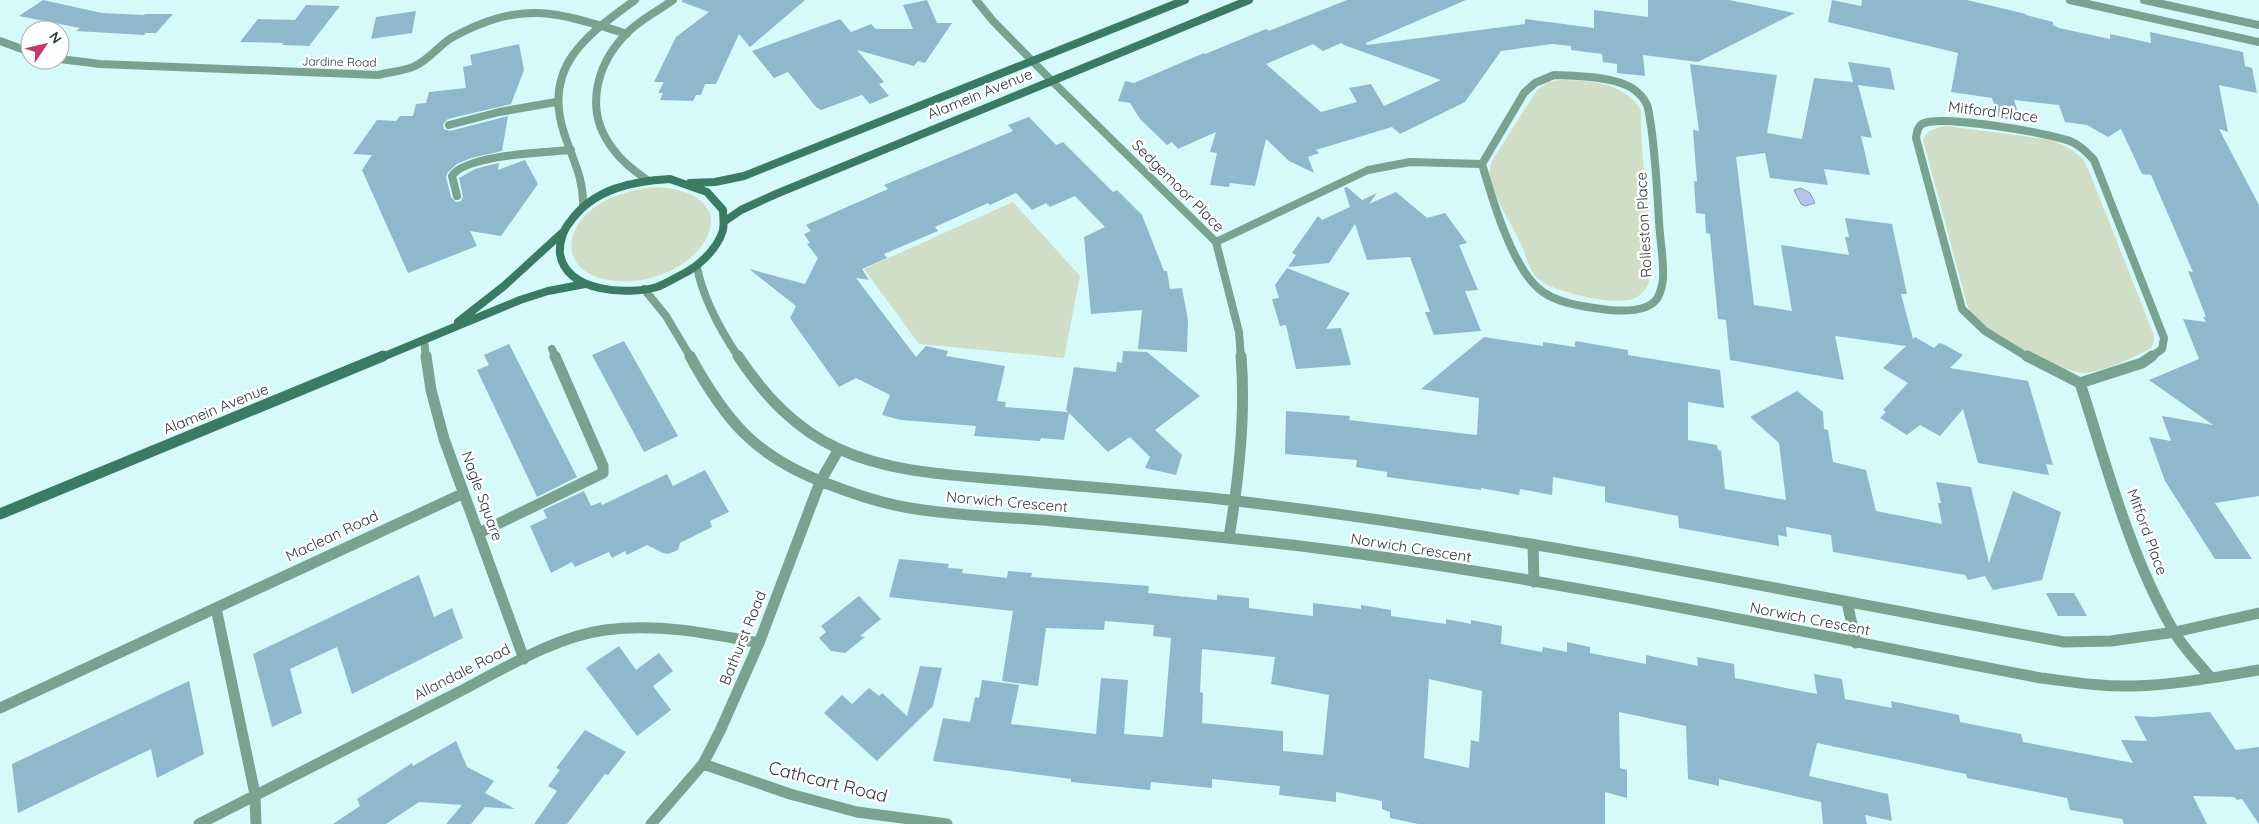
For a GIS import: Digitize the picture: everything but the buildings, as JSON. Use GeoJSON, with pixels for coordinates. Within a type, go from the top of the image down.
{"type":"FeatureCollection","features":[{"type":"Feature","properties":{"kind":"street"},"geometry":{"type":"LineString","coordinates":[[583,206],[583,180],[563,131],[556,102],[558,82],[567,62],[600,25],[635,0]]}},
{"type":"Feature","properties":{"kind":"street"},"geometry":{"type":"LineString","coordinates":[[647,180],[623,162],[607,141],[598,120],[594,99],[597,78],[608,57],[627,34],[673,0]]}},
{"type":"Feature","properties":{"kind":"street","name":"Sedgemoor Place"},"geometry":{"type":"LineString","coordinates":[[976,0],[986,14],[1216,242],[1239,332],[1244,394],[1235,501],[1229,537]]}},
{"type":"Feature","properties":{"kind":"street","name":"Alamein Avenue"},"geometry":{"type":"LineString","coordinates":[[690,183],[715,182],[744,176],[1185,0]]}},
{"type":"Feature","properties":{"kind":"street","name":"Alamein Avenue"},"geometry":{"type":"LineString","coordinates":[[725,221],[757,202],[1249,0]]}},
{"type":"Feature","properties":{"kind":"street"},"geometry":{"type":"LineString","coordinates":[[2070,0],[2259,42]]}},
{"type":"Feature","properties":{"kind":"street"},"geometry":{"type":"LineString","coordinates":[[2144,0],[2259,25]]}},
{"type":"Feature","properties":{"kind":"street","name":"Jardine Road"},"geometry":{"type":"LineString","coordinates":[[70,60],[110,65],[378,75],[415,66],[452,37],[489,16],[509,9],[528,7],[543,8],[627,34]]}},
{"type":"Feature","properties":{"kind":"street"},"geometry":{"type":"LineString","coordinates":[[0,41],[20,48]]}},
{"type":"Feature","properties":{"kind":"street","name":"Rolleston Place"},"geometry":{"type":"LineString","coordinates":[[1554,75],[1587,77],[1617,82],[1637,91],[1648,106],[1651,121],[1663,277],[1662,289],[1658,300],[1646,308],[1624,310],[1561,301],[1538,288],[1526,272],[1511,242],[1490,194],[1482,164],[1524,93],[1542,79],[1554,75]]}},
{"type":"Feature","properties":{"kind":"street"},"geometry":{"type":"LineString","coordinates":[[449,125],[498,112],[556,102]]}},
{"type":"Feature","properties":{"kind":"street","name":"Mitford Place"},"geometry":{"type":"LineString","coordinates":[[2080,383],[2142,363],[2162,349],[2164,338],[2094,160],[2076,144],[2052,136],[1944,121],[1924,123],[1919,126],[1916,138],[1962,309],[1970,321],[1994,338],[2080,383],[2132,538],[2155,595],[2175,632],[2211,678]]}},
{"type":"Feature","properties":{"kind":"street"},"geometry":{"type":"LineString","coordinates":[[457,196],[452,176],[455,172],[469,165],[505,157],[571,150]]}},
{"type":"Feature","properties":{"kind":"street"},"geometry":{"type":"LineString","coordinates":[[1216,242],[1368,170],[1411,161],[1482,164]]}},
{"type":"Feature","properties":{"kind":"street"},"geometry":{"type":"LineString","coordinates":[[670,179],[690,183],[708,192],[720,205],[725,221],[722,237],[712,253],[697,267],[673,281],[644,289],[612,291],[584,284],[565,267],[560,256],[559,245],[562,233],[570,219],[583,206],[602,193],[624,184],[647,180],[670,179]]}},
{"type":"Feature","properties":{"kind":"street","name":"Alamein Avenue"},"geometry":{"type":"LineString","coordinates":[[442,333],[498,291],[562,233]]}},
{"type":"Feature","properties":{"kind":"street","name":"Norwich Crescent"},"geometry":{"type":"LineString","coordinates":[[697,267],[700,284],[726,338],[758,386],[780,410],[806,430],[839,449],[892,466],[942,474],[1235,501],[1423,526],[2064,642],[2111,641],[2175,632],[2259,613]]}},
{"type":"Feature","properties":{"kind":"street","name":"Alamein Avenue"},"geometry":{"type":"LineString","coordinates":[[0,514],[520,300],[548,291],[584,284]]}},
{"type":"Feature","properties":{"kind":"street","name":"Norwich Crescent"},"geometry":{"type":"LineString","coordinates":[[644,289],[670,318],[718,404],[742,433],[774,459],[820,482],[860,496],[909,508],[1229,537],[1377,557],[1534,582],[2041,678],[2089,684],[2114,686],[2146,685],[2211,678],[2259,670]]}},
{"type":"Feature","properties":{"kind":"street","name":"Nagle Square"},"geometry":{"type":"LineString","coordinates":[[424,340],[426,369],[462,494],[479,533],[524,659]]}},
{"type":"Feature","properties":{"kind":"street"},"geometry":{"type":"LineString","coordinates":[[479,533],[597,477],[602,472],[603,466],[552,348]]}},
{"type":"Feature","properties":{"kind":"street","name":"Bathurst Road"},"geometry":{"type":"LineString","coordinates":[[651,824],[703,764],[720,732],[759,643],[820,482],[839,449]]}},
{"type":"Feature","properties":{"kind":"street","name":"Maclean Road"},"geometry":{"type":"LineString","coordinates":[[0,708],[462,494]]}},
{"type":"Feature","properties":{"kind":"street"},"geometry":{"type":"LineString","coordinates":[[1533,545],[1534,582]]}},
{"type":"Feature","properties":{"kind":"street"},"geometry":{"type":"LineString","coordinates":[[1846,602],[1856,643]]}},
{"type":"Feature","properties":{"kind":"street"},"geometry":{"type":"LineString","coordinates":[[216,608],[255,794],[256,824]]}},
{"type":"Feature","properties":{"kind":"street","name":"Allandale Road"},"geometry":{"type":"LineString","coordinates":[[198,824],[524,659],[580,636],[612,629],[647,626],[701,631],[759,643]]}},
{"type":"Feature","properties":{"kind":"street","name":"Cathcart Road"},"geometry":{"type":"LineString","coordinates":[[703,764],[790,794],[857,812],[947,824]]}},
{"type":"Feature","properties":{"kind":"green space"},"geometry":{"type":"Polygon","coordinates":[[[1561,80],[1595,82],[1617,89],[1627,94],[1641,111],[1650,273],[1647,286],[1635,298],[1614,301],[1584,297],[1556,288],[1537,278],[1491,183],[1489,175],[1492,161],[1537,90],[1549,82],[1561,80]]]}},
{"type":"Feature","properties":{"kind":"green space"},"geometry":{"type":"Polygon","coordinates":[[[1946,126],[2052,140],[2072,150],[2083,159],[2153,333],[2154,341],[2152,347],[2119,363],[2084,373],[2060,367],[2044,360],[1999,335],[1975,318],[1966,300],[1923,140],[1929,131],[1946,126]]]}},
{"type":"Feature","properties":{"kind":"green space"},"geometry":{"type":"Polygon","coordinates":[[[657,187],[689,194],[706,207],[711,224],[704,242],[689,259],[667,272],[639,280],[603,279],[593,276],[580,267],[571,249],[572,242],[574,232],[588,212],[620,194],[657,187]]]}},
{"type":"Feature","properties":{"kind":"green space"},"geometry":{"type":"Polygon","coordinates":[[[1013,202],[1080,276],[1064,358],[919,344],[864,269],[1013,202]]]}},
{"type":"Feature","properties":{"kind":"water"},"geometry":{"type":"Polygon","coordinates":[[[1801,188],[1810,193],[1815,203],[1805,206],[1801,204],[1794,190],[1801,188]]]}}]}
